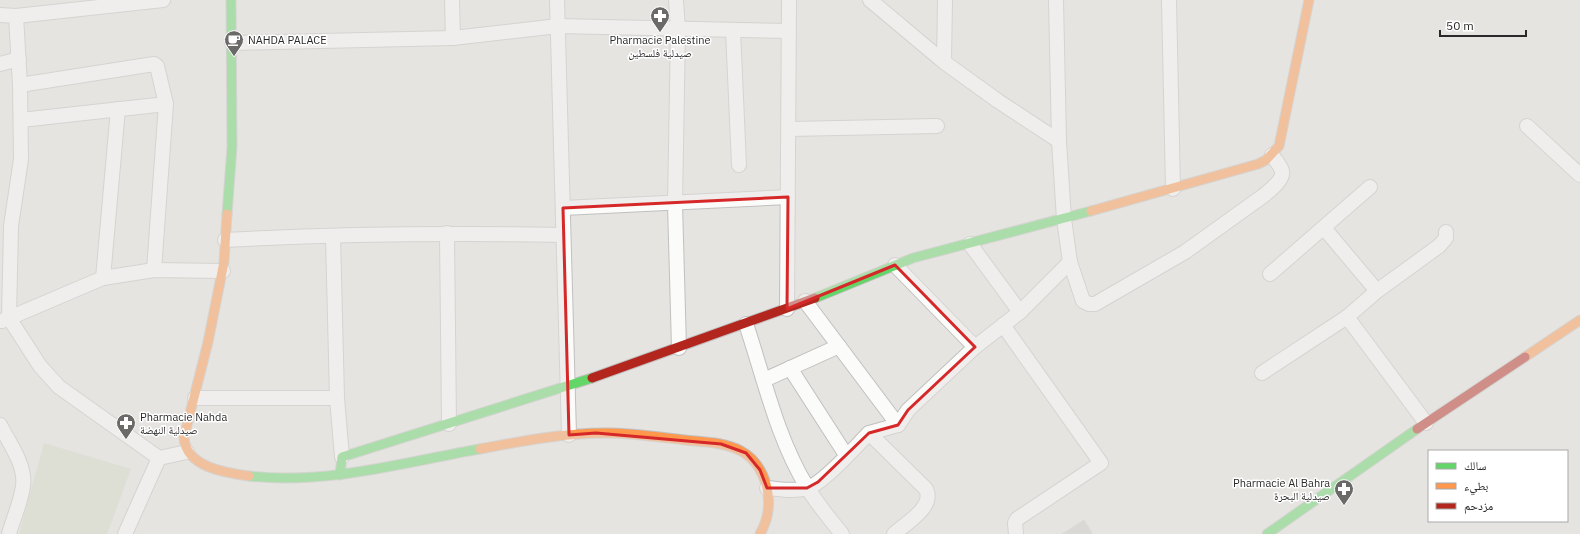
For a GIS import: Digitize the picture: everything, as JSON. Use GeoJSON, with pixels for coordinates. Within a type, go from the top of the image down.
{"type":"FeatureCollection","features":[{"type":"Feature","properties":{"kind":"street"},"geometry":{"type":"LineString","coordinates":[[0,15],[16,16],[163,0]]}},
{"type":"Feature","properties":{"kind":"street"},"geometry":{"type":"LineString","coordinates":[[231,0],[232,147],[223,271],[195,398],[184,437],[183,445],[187,452],[200,462],[234,474],[285,479],[340,475],[422,461],[494,446],[569,435],[596,433],[654,436],[721,444],[746,453],[760,470],[767,488],[770,505],[762,533]]}},
{"type":"Feature","properties":{"kind":"street"},"geometry":{"type":"LineString","coordinates":[[452,0],[453,38]]}},
{"type":"Feature","properties":{"kind":"street"},"geometry":{"type":"LineString","coordinates":[[557,0],[569,435]]}},
{"type":"Feature","properties":{"kind":"street"},"geometry":{"type":"LineString","coordinates":[[676,0],[678,29],[675,204],[679,348]]}},
{"type":"Feature","properties":{"kind":"street"},"geometry":{"type":"LineString","coordinates":[[787,309],[789,0]]}},
{"type":"Feature","properties":{"kind":"street"},"geometry":{"type":"LineString","coordinates":[[870,0],[944,62],[998,101],[1059,141]]}},
{"type":"Feature","properties":{"kind":"street"},"geometry":{"type":"LineString","coordinates":[[944,62],[945,0]]}},
{"type":"Feature","properties":{"kind":"street"},"geometry":{"type":"LineString","coordinates":[[1056,0],[1059,141],[1064,219],[1070,262],[1084,301],[1089,304],[1095,304],[1185,252],[1271,190],[1280,179],[1282,171],[1272,155]]}},
{"type":"Feature","properties":{"kind":"street"},"geometry":{"type":"LineString","coordinates":[[1169,0],[1173,189]]}},
{"type":"Feature","properties":{"kind":"street"},"geometry":{"type":"LineString","coordinates":[[342,457],[568,386],[679,348],[787,309],[913,258],[1064,219],[1258,164],[1272,155],[1279,146],[1309,0]]}},
{"type":"Feature","properties":{"kind":"street"},"geometry":{"type":"LineString","coordinates":[[16,16],[20,85],[21,159],[11,226],[4,320],[40,366],[59,387],[159,458],[187,452]]}},
{"type":"Feature","properties":{"kind":"street"},"geometry":{"type":"LineString","coordinates":[[232,43],[453,38],[558,26],[789,31]]}},
{"type":"Feature","properties":{"kind":"street"},"geometry":{"type":"LineString","coordinates":[[734,30],[739,165]]}},
{"type":"Feature","properties":{"kind":"street"},"geometry":{"type":"LineString","coordinates":[[0,64],[19,59]]}},
{"type":"Feature","properties":{"kind":"street"},"geometry":{"type":"LineString","coordinates":[[20,85],[154,64],[159,69],[166,104],[154,270]]}},
{"type":"Feature","properties":{"kind":"street"},"geometry":{"type":"LineString","coordinates":[[21,120],[166,104]]}},
{"type":"Feature","properties":{"kind":"street"},"geometry":{"type":"LineString","coordinates":[[103,278],[118,109]]}},
{"type":"Feature","properties":{"kind":"street"},"geometry":{"type":"LineString","coordinates":[[789,129],[937,126]]}},
{"type":"Feature","properties":{"kind":"street"},"geometry":{"type":"LineString","coordinates":[[1527,126],[1580,174]]}},
{"type":"Feature","properties":{"kind":"street"},"geometry":{"type":"LineString","coordinates":[[1270,274],[1370,187]]}},
{"type":"Feature","properties":{"kind":"street"},"geometry":{"type":"LineString","coordinates":[[563,208],[675,204],[788,197]]}},
{"type":"Feature","properties":{"kind":"street"},"geometry":{"type":"LineString","coordinates":[[1324,228],[1377,291]]}},
{"type":"Feature","properties":{"kind":"street"},"geometry":{"type":"LineString","coordinates":[[1262,373],[1347,317],[1377,291],[1439,246],[1446,238],[1446,232]]}},
{"type":"Feature","properties":{"kind":"street"},"geometry":{"type":"LineString","coordinates":[[225,240],[447,233],[563,235]]}},
{"type":"Feature","properties":{"kind":"street"},"geometry":{"type":"LineString","coordinates":[[447,233],[449,424]]}},
{"type":"Feature","properties":{"kind":"street"},"geometry":{"type":"LineString","coordinates":[[333,236],[337,398],[342,457],[340,475]]}},
{"type":"Feature","properties":{"kind":"street"},"geometry":{"type":"LineString","coordinates":[[970,244],[1020,312]]}},
{"type":"Feature","properties":{"kind":"street"},"geometry":{"type":"LineString","coordinates":[[767,488],[788,490],[808,488],[826,476],[869,434],[898,425],[908,410],[975,347],[1020,312],[1070,262]]}},
{"type":"Feature","properties":{"kind":"street"},"geometry":{"type":"LineString","coordinates":[[895,265],[975,347]]}},
{"type":"Feature","properties":{"kind":"street"},"geometry":{"type":"LineString","coordinates":[[4,320],[103,278],[154,270],[223,271]]}},
{"type":"Feature","properties":{"kind":"street"},"geometry":{"type":"LineString","coordinates":[[805,301],[898,425]]}},
{"type":"Feature","properties":{"kind":"street"},"geometry":{"type":"LineString","coordinates":[[1347,317],[1426,423]]}},
{"type":"Feature","properties":{"kind":"street"},"geometry":{"type":"LineString","coordinates":[[1267,534],[1426,423],[1580,320]]}},
{"type":"Feature","properties":{"kind":"street"},"geometry":{"type":"LineString","coordinates":[[746,324],[783,438],[808,488],[842,534]]}},
{"type":"Feature","properties":{"kind":"street"},"geometry":{"type":"LineString","coordinates":[[1003,326],[1101,463],[1018,519],[1015,523],[1016,534]]}},
{"type":"Feature","properties":{"kind":"street"},"geometry":{"type":"LineString","coordinates":[[764,380],[839,346]]}},
{"type":"Feature","properties":{"kind":"street"},"geometry":{"type":"LineString","coordinates":[[790,368],[846,455]]}},
{"type":"Feature","properties":{"kind":"street"},"geometry":{"type":"LineString","coordinates":[[195,398],[337,398]]}},
{"type":"Feature","properties":{"kind":"street"},"geometry":{"type":"LineString","coordinates":[[0,425],[20,462],[23,475],[23,486],[9,534]]}},
{"type":"Feature","properties":{"kind":"street"},"geometry":{"type":"LineString","coordinates":[[869,434],[926,489],[928,494],[928,499],[923,509],[894,534]]}},
{"type":"Feature","properties":{"kind":"street"},"geometry":{"type":"LineString","coordinates":[[125,534],[159,458]]}},
{"type":"Feature","properties":{"kind":"highlighted area"},"geometry":{"type":"Polygon","coordinates":[[[788,197],[787,309],[895,265],[975,347],[908,410],[898,425],[869,433],[818,482],[807,488],[795,489],[767,488],[760,470],[746,453],[721,444],[596,433],[569,435],[563,208],[788,197]]]}},
{"type":"Feature","properties":{"kind":"green space"},"geometry":{"type":"Polygon","coordinates":[[[44,443],[131,469],[107,534],[19,534],[44,443]]]}},
{"type":"Feature","properties":{"kind":"building"},"geometry":{"type":"Polygon","coordinates":[[[1084,520],[1092,534],[1062,534],[1084,520]]]}},
{"type":"Feature","properties":{"kind":"traffic: fast"},"geometry":{"type":"LineString","coordinates":[[227,214],[232,147],[231,0]]}},
{"type":"Feature","properties":{"kind":"traffic: fast"},"geometry":{"type":"LineString","coordinates":[[815,298],[913,258],[1091,211]]}},
{"type":"Feature","properties":{"kind":"traffic: fast"},"geometry":{"type":"LineString","coordinates":[[340,475],[342,457],[592,378]]}},
{"type":"Feature","properties":{"kind":"traffic: fast"},"geometry":{"type":"LineString","coordinates":[[1267,534],[1417,429]]}},
{"type":"Feature","properties":{"kind":"traffic: fast"},"geometry":{"type":"LineString","coordinates":[[249,476],[278,478],[337,475],[394,466],[480,449]]}},
{"type":"Feature","properties":{"kind":"traffic: slow"},"geometry":{"type":"LineString","coordinates":[[1091,211],[1258,164],[1266,160],[1279,146],[1309,0]]}},
{"type":"Feature","properties":{"kind":"traffic: slow"},"geometry":{"type":"LineString","coordinates":[[227,214],[224,262],[208,342],[184,437],[186,447],[191,455],[199,462],[208,467],[229,473],[249,476]]}},
{"type":"Feature","properties":{"kind":"traffic: slow"},"geometry":{"type":"LineString","coordinates":[[1525,357],[1580,320]]}},
{"type":"Feature","properties":{"kind":"traffic: slow"},"geometry":{"type":"LineString","coordinates":[[480,449],[527,440],[590,433],[646,435],[728,446],[741,451],[750,457],[760,470],[766,484],[769,504],[767,516],[760,534]]}},
{"type":"Feature","properties":{"kind":"traffic: jam"},"geometry":{"type":"LineString","coordinates":[[592,378],[815,298]]}},
{"type":"Feature","properties":{"kind":"traffic: jam"},"geometry":{"type":"LineString","coordinates":[[1417,429],[1525,357]]}},
{"type":"Feature","properties":{"kind":"place","name":"Pharmacie Palestine صيدلية فلسطين"},"geometry":{"type":"Point","coordinates":[660,33]}},
{"type":"Feature","properties":{"kind":"place","name":"NAHDA PALACE"},"geometry":{"type":"Point","coordinates":[234,57]}},
{"type":"Feature","properties":{"kind":"place","name":"Pharmacie Nahda صيدلية النهضة"},"geometry":{"type":"Point","coordinates":[126,440]}},
{"type":"Feature","properties":{"kind":"place","name":"Pharmacie Al Bahra صيدلية البحرة"},"geometry":{"type":"Point","coordinates":[1344,506]}}]}
